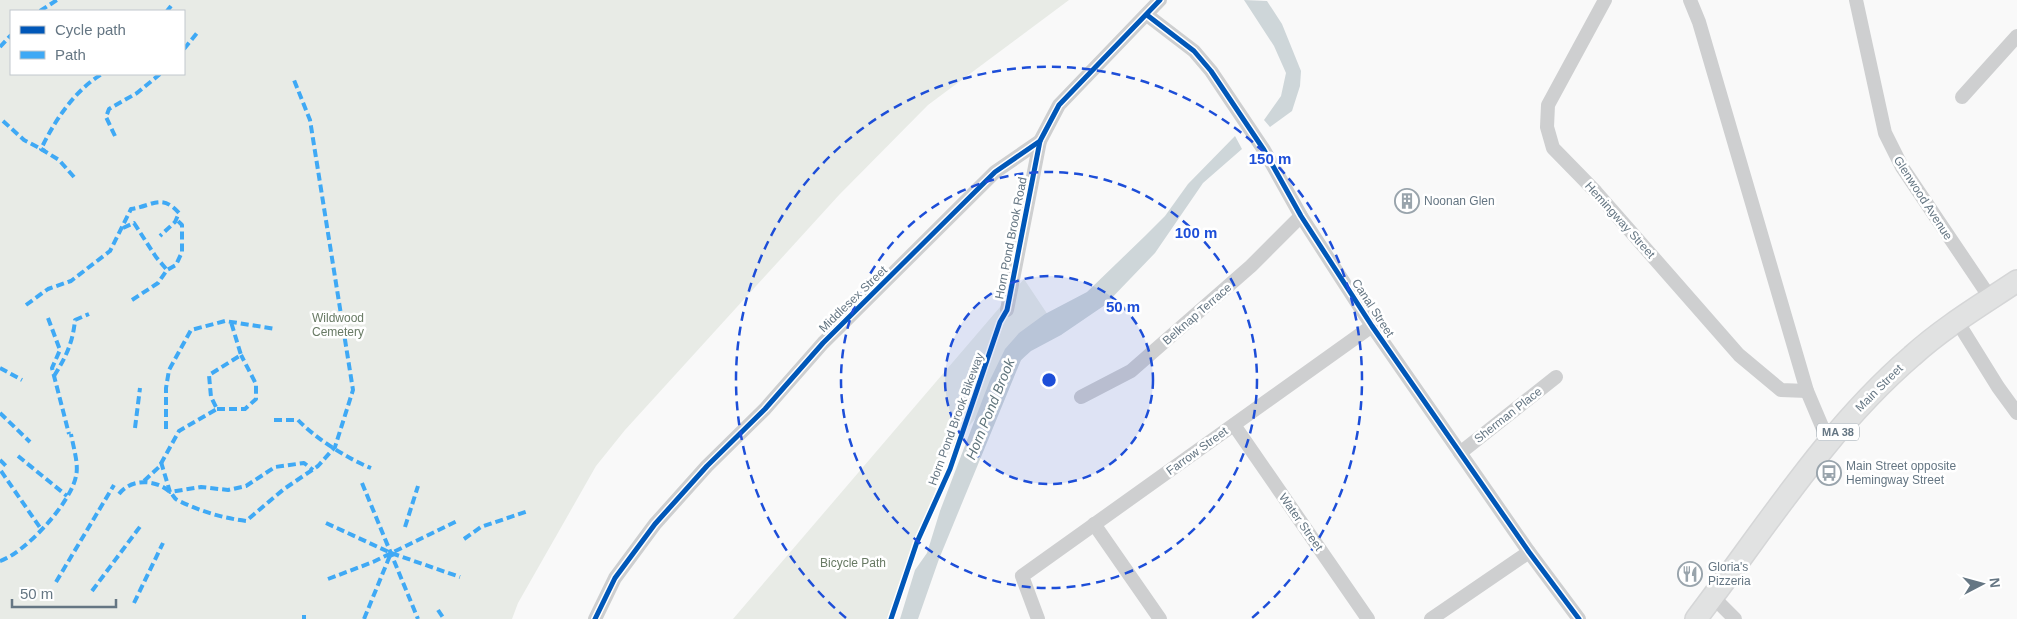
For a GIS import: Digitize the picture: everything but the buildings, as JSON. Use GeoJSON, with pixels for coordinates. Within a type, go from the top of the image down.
{"type":"FeatureCollection","features":[{"type":"Feature","properties":{"kind":"main road","name":"Main Street"},"geometry":{"type":"LineString","coordinates":[[1696,619],[1847,420],[1912,355],[1957,321],[2017,281]]}},
{"type":"Feature","properties":{"kind":"street","name":"Middlesex Street"},"geometry":{"type":"LineString","coordinates":[[595,619],[615,578],[655,524],[707,466],[765,409],[823,343],[995,172],[1040,140],[1059,105],[1160,0]]}},
{"type":"Feature","properties":{"kind":"street","name":"Hemingway Street"},"geometry":{"type":"LineString","coordinates":[[1605,0],[1548,105],[1548,127],[1553,148],[1596,192],[1739,355],[1781,390],[1807,390]]}},
{"type":"Feature","properties":{"kind":"street"},"geometry":{"type":"LineString","coordinates":[[1690,0],[1699,22],[1807,390],[1829,443]]}},
{"type":"Feature","properties":{"kind":"street","name":"Glenwood Avenue"},"geometry":{"type":"LineString","coordinates":[[1856,0],[1885,133],[1902,167],[1991,298]]}},
{"type":"Feature","properties":{"kind":"street","name":"Canal Street"},"geometry":{"type":"LineString","coordinates":[[1147,15],[1194,51],[1211,71],[1264,150],[1301,216],[1372,326],[1529,552],[1579,619]]}},
{"type":"Feature","properties":{"kind":"street"},"geometry":{"type":"LineString","coordinates":[[1962,97],[2017,36]]}},
{"type":"Feature","properties":{"kind":"street","name":"Horn Pond Brook Road"},"geometry":{"type":"LineString","coordinates":[[1007,310],[1040,140]]}},
{"type":"Feature","properties":{"kind":"street","name":"Belknap Terrace"},"geometry":{"type":"LineString","coordinates":[[1081,396],[1131,371],[1251,266],[1301,216]]}},
{"type":"Feature","properties":{"kind":"street"},"geometry":{"type":"LineString","coordinates":[[1957,321],[1998,387],[2017,413]]}},
{"type":"Feature","properties":{"kind":"street","name":"Farrow Street"},"geometry":{"type":"LineString","coordinates":[[1038,619],[1022,576],[1372,326]]}},
{"type":"Feature","properties":{"kind":"street","name":"Sherman Place"},"geometry":{"type":"LineString","coordinates":[[1460,453],[1556,377]]}},
{"type":"Feature","properties":{"kind":"street","name":"Water Street"},"geometry":{"type":"LineString","coordinates":[[1234,425],[1368,619]]}},
{"type":"Feature","properties":{"kind":"street"},"geometry":{"type":"LineString","coordinates":[[1094,524],[1160,619]]}},
{"type":"Feature","properties":{"kind":"street"},"geometry":{"type":"LineString","coordinates":[[1431,619],[1529,552]]}},
{"type":"Feature","properties":{"kind":"street"},"geometry":{"type":"LineString","coordinates":[[1712,597],[1735,619]]}},
{"type":"Feature","properties":{"kind":"green space","name":"Wildwood Cemetery"},"geometry":{"type":"Polygon","coordinates":[[[0,0],[1069,0],[928,105],[839,195],[625,430],[596,466],[518,603],[512,619],[0,619],[0,0]]]}},
{"type":"Feature","properties":{"kind":"green space","name":"Bicycle Path"},"geometry":{"type":"Polygon","coordinates":[[[1024,279],[1052,321],[948,453],[892,619],[733,619],[1024,279]]]}},
{"type":"Feature","properties":{"kind":"water"},"geometry":{"type":"Polygon","coordinates":[[[1244,0],[1267,1],[1282,24],[1301,71],[1300,86],[1292,111],[1270,127],[1264,120],[1281,96],[1286,73],[1274,46],[1244,0]]]}},
{"type":"Feature","properties":{"kind":"water","name":"Horn Pond Brook"},"geometry":{"type":"Polygon","coordinates":[[[1235,136],[1242,149],[1203,183],[1155,253],[1105,305],[1061,335],[1031,351],[1021,360],[939,559],[918,619],[900,619],[915,570],[927,553],[940,511],[990,380],[1005,349],[1019,333],[1045,314],[1087,292],[1165,216],[1188,184],[1235,136]]]}},
{"type":"Feature","properties":{"kind":"marked path"},"geometry":{"type":"LineString","coordinates":[[42,10],[57,0]]}},
{"type":"Feature","properties":{"kind":"marked path"},"geometry":{"type":"LineString","coordinates":[[168,10],[171,6]]}},
{"type":"Feature","properties":{"kind":"marked path"},"geometry":{"type":"LineString","coordinates":[[185,48],[197,33]]}},
{"type":"Feature","properties":{"kind":"marked path"},"geometry":{"type":"LineString","coordinates":[[0,47],[10,36]]}},
{"type":"Feature","properties":{"kind":"marked path"},"geometry":{"type":"LineString","coordinates":[[74,177],[59,160],[41,149],[53,127],[75,97],[83,88],[101,75]]}},
{"type":"Feature","properties":{"kind":"marked path"},"geometry":{"type":"LineString","coordinates":[[115,136],[106,117],[109,109],[137,93],[159,75]]}},
{"type":"Feature","properties":{"kind":"marked path"},"geometry":{"type":"LineString","coordinates":[[119,494],[130,485],[144,482],[152,483],[165,488],[177,500],[195,508],[220,516],[246,521],[284,489],[318,466],[335,447],[353,390],[310,120],[294,80]]}},
{"type":"Feature","properties":{"kind":"marked path"},"geometry":{"type":"LineString","coordinates":[[3,121],[24,140],[45,151]]}},
{"type":"Feature","properties":{"kind":"marked path"},"geometry":{"type":"LineString","coordinates":[[26,305],[48,289],[71,281],[110,251],[131,209],[157,202],[173,207],[179,213],[175,222],[160,236]]}},
{"type":"Feature","properties":{"kind":"marked path"},"geometry":{"type":"LineString","coordinates":[[132,300],[158,283],[167,270],[176,265],[182,252],[182,225],[176,219]]}},
{"type":"Feature","properties":{"kind":"marked path"},"geometry":{"type":"LineString","coordinates":[[123,228],[134,223],[156,257],[167,270]]}},
{"type":"Feature","properties":{"kind":"marked path"},"geometry":{"type":"LineString","coordinates":[[54,376],[68,349],[73,335],[75,320],[89,314]]}},
{"type":"Feature","properties":{"kind":"marked path"},"geometry":{"type":"LineString","coordinates":[[48,318],[60,350],[52,368],[69,434]]}},
{"type":"Feature","properties":{"kind":"marked path"},"geometry":{"type":"LineString","coordinates":[[166,429],[166,388],[169,370],[191,330],[225,321],[276,329]]}},
{"type":"Feature","properties":{"kind":"marked path"},"geometry":{"type":"LineString","coordinates":[[144,481],[159,467],[179,431],[217,409],[211,397],[209,375],[241,355],[231,322]]}},
{"type":"Feature","properties":{"kind":"marked path"},"geometry":{"type":"LineString","coordinates":[[217,409],[245,409],[256,399],[256,384],[241,355]]}},
{"type":"Feature","properties":{"kind":"marked path"},"geometry":{"type":"LineString","coordinates":[[0,368],[22,380]]}},
{"type":"Feature","properties":{"kind":"marked path"},"geometry":{"type":"LineString","coordinates":[[135,428],[140,388]]}},
{"type":"Feature","properties":{"kind":"marked path"},"geometry":{"type":"LineString","coordinates":[[0,413],[30,442]]}},
{"type":"Feature","properties":{"kind":"marked path"},"geometry":{"type":"LineString","coordinates":[[274,420],[298,420],[313,434],[332,447],[371,468]]}},
{"type":"Feature","properties":{"kind":"marked path"},"geometry":{"type":"LineString","coordinates":[[0,561],[22,548],[34,538],[66,500],[77,471],[71,434]]}},
{"type":"Feature","properties":{"kind":"marked path"},"geometry":{"type":"LineString","coordinates":[[18,456],[67,496]]}},
{"type":"Feature","properties":{"kind":"marked path"},"geometry":{"type":"LineString","coordinates":[[0,460],[6,466]]}},
{"type":"Feature","properties":{"kind":"marked path"},"geometry":{"type":"LineString","coordinates":[[161,462],[170,492],[201,487],[228,490],[246,486],[275,467],[304,463],[313,470]]}},
{"type":"Feature","properties":{"kind":"marked path"},"geometry":{"type":"LineString","coordinates":[[1,471],[41,529]]}},
{"type":"Feature","properties":{"kind":"marked path"},"geometry":{"type":"LineString","coordinates":[[362,483],[418,619]]}},
{"type":"Feature","properties":{"kind":"marked path"},"geometry":{"type":"LineString","coordinates":[[56,582],[114,485]]}},
{"type":"Feature","properties":{"kind":"marked path"},"geometry":{"type":"LineString","coordinates":[[405,527],[418,486]]}},
{"type":"Feature","properties":{"kind":"marked path"},"geometry":{"type":"LineString","coordinates":[[464,539],[481,527],[528,511]]}},
{"type":"Feature","properties":{"kind":"marked path"},"geometry":{"type":"LineString","coordinates":[[328,579],[373,562],[457,521]]}},
{"type":"Feature","properties":{"kind":"marked path"},"geometry":{"type":"LineString","coordinates":[[326,523],[391,553],[460,577]]}},
{"type":"Feature","properties":{"kind":"marked path"},"geometry":{"type":"LineString","coordinates":[[92,591],[142,524]]}},
{"type":"Feature","properties":{"kind":"marked path"},"geometry":{"type":"LineString","coordinates":[[134,603],[163,543]]}},
{"type":"Feature","properties":{"kind":"marked path"},"geometry":{"type":"LineString","coordinates":[[364,619],[391,553]]}},
{"type":"Feature","properties":{"kind":"marked path"},"geometry":{"type":"LineString","coordinates":[[438,610],[444,619]]}},
{"type":"Feature","properties":{"kind":"cycle path"},"geometry":{"type":"LineString","coordinates":[[595,619],[615,578],[655,524],[707,466],[765,409],[823,343],[995,172],[1040,141],[1059,105],[1160,0]]}},
{"type":"Feature","properties":{"kind":"cycle path"},"geometry":{"type":"LineString","coordinates":[[1147,15],[1194,51],[1211,71],[1264,150],[1301,216],[1372,326],[1529,552],[1579,619]]}},
{"type":"Feature","properties":{"kind":"cycle path","name":"Horn Pond Brook Bikeway"},"geometry":{"type":"LineString","coordinates":[[891,619],[917,542],[950,469],[1000,322],[1007,310],[1040,141]]}},
{"type":"Feature","properties":{"kind":"place","name":"Noonan Glen"},"geometry":{"type":"Point","coordinates":[1407,201]}},
{"type":"Feature","properties":{"kind":"place","name":"Main Street opposite Hemingway Street"},"geometry":{"type":"Point","coordinates":[1829,473]}},
{"type":"Feature","properties":{"kind":"place","name":"Gloria's Pizzeria"},"geometry":{"type":"Point","coordinates":[1690,574]}}]}
